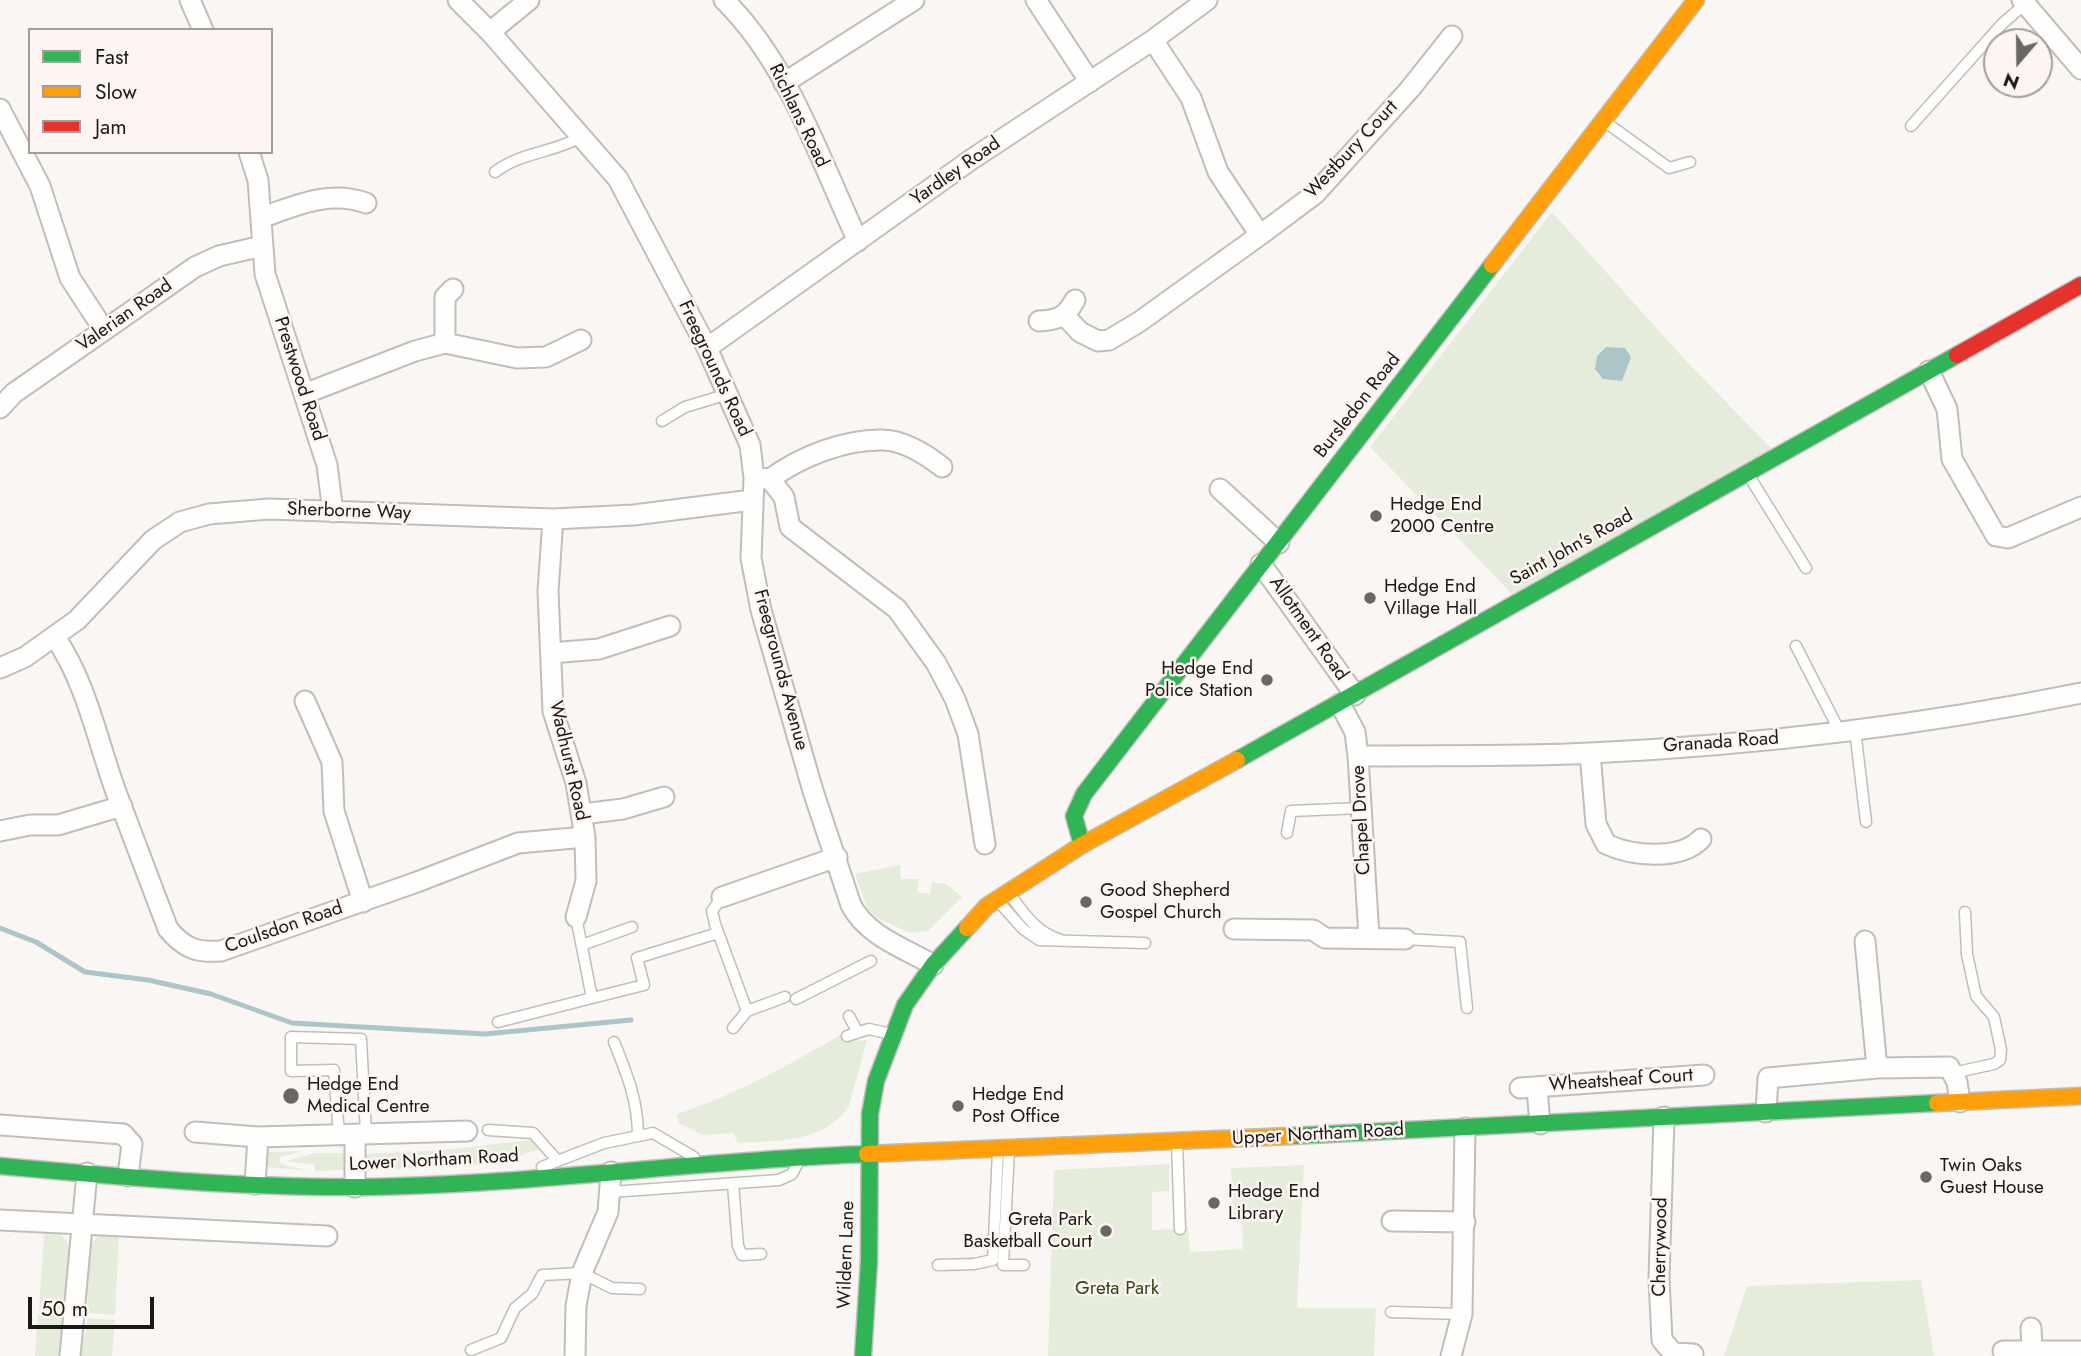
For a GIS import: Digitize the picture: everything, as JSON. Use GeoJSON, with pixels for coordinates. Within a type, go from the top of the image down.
{"type":"FeatureCollection","features":[{"type":"Feature","properties":{"kind":"main road","name":"Bursledon Road"},"geometry":{"type":"LineString","coordinates":[[1082,845],[1074,816],[1084,794],[1696,0]]}},
{"type":"Feature","properties":{"kind":"main road","name":"Saint John's Road"},"geometry":{"type":"LineString","coordinates":[[933,965],[965,929],[1002,896],[1082,845],[1348,699],[2081,285]]}},
{"type":"Feature","properties":{"kind":"main road","name":"Wildern Lane"},"geometry":{"type":"LineString","coordinates":[[863,1356],[863,1284],[874,1092],[892,1034],[905,1005],[933,965]]}},
{"type":"Feature","properties":{"kind":"main road","name":"Upper Northam Road"},"geometry":{"type":"LineString","coordinates":[[869,1155],[2081,1096]]}},
{"type":"Feature","properties":{"kind":"main road","name":"Lower Northam Road"},"geometry":{"type":"LineString","coordinates":[[0,1166],[255,1185],[355,1186],[611,1172],[802,1156],[869,1155]]}},
{"type":"Feature","properties":{"kind":"street"},"geometry":{"type":"LineString","coordinates":[[190,0],[202,28]]}},
{"type":"Feature","properties":{"kind":"street","name":"Freegrounds Road"},"geometry":{"type":"LineString","coordinates":[[458,0],[490,32],[618,179],[707,348],[762,479],[783,497],[790,527],[897,609],[936,663],[955,699],[968,734],[985,844]]}},
{"type":"Feature","properties":{"kind":"street"},"geometry":{"type":"LineString","coordinates":[[490,32],[528,0]]}},
{"type":"Feature","properties":{"kind":"street","name":"Richlans Road"},"geometry":{"type":"LineString","coordinates":[[724,0],[749,25],[784,83],[858,241]]}},
{"type":"Feature","properties":{"kind":"street"},"geometry":{"type":"LineString","coordinates":[[784,83],[914,0]]}},
{"type":"Feature","properties":{"kind":"street"},"geometry":{"type":"LineString","coordinates":[[1036,0],[1090,82]]}},
{"type":"Feature","properties":{"kind":"street","name":"Yardley Road"},"geometry":{"type":"LineString","coordinates":[[707,348],[972,159],[1153,40],[1207,0]]}},
{"type":"Feature","properties":{"kind":"street"},"geometry":{"type":"LineString","coordinates":[[2023,2],[2081,69]]}},
{"type":"Feature","properties":{"kind":"street","name":"Westbury Court"},"geometry":{"type":"LineString","coordinates":[[1039,321],[1055,320],[1070,308],[1080,332],[1098,348],[1260,236],[1315,194],[1414,97],[1452,36]]}},
{"type":"Feature","properties":{"kind":"street"},"geometry":{"type":"LineString","coordinates":[[1153,40],[1191,98],[1218,172],[1260,236]]}},
{"type":"Feature","properties":{"kind":"street"},"geometry":{"type":"LineString","coordinates":[[0,109],[40,186],[71,278],[104,330]]}},
{"type":"Feature","properties":{"kind":"street","name":"Prestwood Road"},"geometry":{"type":"LineString","coordinates":[[250,154],[258,180],[263,217],[265,274],[327,465],[333,512]]}},
{"type":"Feature","properties":{"kind":"street"},"geometry":{"type":"LineString","coordinates":[[263,217],[317,198],[357,194]]}},
{"type":"Feature","properties":{"kind":"street","name":"Valerian Road"},"geometry":{"type":"LineString","coordinates":[[0,408],[14,393],[195,267],[219,256],[262,246]]}},
{"type":"Feature","properties":{"kind":"street"},"geometry":{"type":"LineString","coordinates":[[445,343],[445,296],[453,289]]}},
{"type":"Feature","properties":{"kind":"street"},"geometry":{"type":"LineString","coordinates":[[304,394],[415,351],[445,343],[517,358],[547,357],[581,340]]}},
{"type":"Feature","properties":{"kind":"street"},"geometry":{"type":"LineString","coordinates":[[1929,371],[1947,409],[1952,459],[1996,536],[2008,538],[2081,507]]}},
{"type":"Feature","properties":{"kind":"street"},"geometry":{"type":"LineString","coordinates":[[762,479],[807,457],[858,443],[884,440],[938,459]]}},
{"type":"Feature","properties":{"kind":"street","name":"Freegrounds Avenue"},"geometry":{"type":"LineString","coordinates":[[762,479],[752,500],[751,558],[761,610],[813,791],[837,857],[850,905],[858,918],[871,930],[933,965]]}},
{"type":"Feature","properties":{"kind":"street"},"geometry":{"type":"LineString","coordinates":[[1220,489],[1279,542]]}},
{"type":"Feature","properties":{"kind":"street","name":"Sherborne Way"},"geometry":{"type":"LineString","coordinates":[[0,668],[55,637],[77,620],[153,540],[180,522],[240,510],[553,519],[634,515],[752,500]]}},
{"type":"Feature","properties":{"kind":"street","name":"Wadhurst Road"},"geometry":{"type":"LineString","coordinates":[[553,519],[548,591],[553,711],[576,783],[585,837],[586,881],[576,918]]}},
{"type":"Feature","properties":{"kind":"street","name":"Allotment Road"},"geometry":{"type":"LineString","coordinates":[[1261,564],[1348,699]]}},
{"type":"Feature","properties":{"kind":"street"},"geometry":{"type":"LineString","coordinates":[[551,653],[599,649],[670,626]]}},
{"type":"Feature","properties":{"kind":"street","name":"Coulsdon Road"},"geometry":{"type":"LineString","coordinates":[[55,637],[70,659],[84,691],[122,806],[168,929],[180,943],[198,953],[221,951],[518,843],[585,837]]}},
{"type":"Feature","properties":{"kind":"street","name":"Granada Road"},"geometry":{"type":"LineString","coordinates":[[1358,756],[1590,753],[1847,731],[1942,720],[2081,692]]}},
{"type":"Feature","properties":{"kind":"street","name":"Chapel Drove"},"geometry":{"type":"LineString","coordinates":[[1348,699],[1358,756],[1369,939]]}},
{"type":"Feature","properties":{"kind":"street"},"geometry":{"type":"LineString","coordinates":[[305,701],[332,762],[334,811],[363,901]]}},
{"type":"Feature","properties":{"kind":"street"},"geometry":{"type":"LineString","coordinates":[[1590,753],[1596,824],[1606,845],[1624,853],[1657,853],[1699,845]]}},
{"type":"Feature","properties":{"kind":"street"},"geometry":{"type":"LineString","coordinates":[[582,814],[623,809],[664,797]]}},
{"type":"Feature","properties":{"kind":"street"},"geometry":{"type":"LineString","coordinates":[[0,831],[30,825],[58,825],[122,806]]}},
{"type":"Feature","properties":{"kind":"street"},"geometry":{"type":"LineString","coordinates":[[722,897],[837,857]]}},
{"type":"Feature","properties":{"kind":"street"},"geometry":{"type":"LineString","coordinates":[[1247,934],[1313,930],[1325,938],[1405,939]]}},
{"type":"Feature","properties":{"kind":"street"},"geometry":{"type":"LineString","coordinates":[[1860,952],[1877,1068]]}},
{"type":"Feature","properties":{"kind":"street"},"geometry":{"type":"LineString","coordinates":[[1766,1112],[1768,1078],[1877,1068],[1949,1067],[1957,1082],[1960,1102]]}},
{"type":"Feature","properties":{"kind":"street","name":"Wheatsheaf Court"},"geometry":{"type":"LineString","coordinates":[[1540,1124],[1528,1088],[1704,1075]]}},
{"type":"Feature","properties":{"kind":"street","name":"Cherrywood"},"geometry":{"type":"LineString","coordinates":[[1664,1117],[1659,1279],[1662,1340],[1672,1353],[1693,1354]]}},
{"type":"Feature","properties":{"kind":"street"},"geometry":{"type":"LineString","coordinates":[[0,1125],[123,1134],[132,1144],[128,1176]]}},
{"type":"Feature","properties":{"kind":"street"},"geometry":{"type":"LineString","coordinates":[[1451,1356],[1462,1314],[1465,1128]]}},
{"type":"Feature","properties":{"kind":"street"},"geometry":{"type":"LineString","coordinates":[[194,1132],[258,1137],[467,1130]]}},
{"type":"Feature","properties":{"kind":"street"},"geometry":{"type":"LineString","coordinates":[[353,1135],[355,1186]]}},
{"type":"Feature","properties":{"kind":"street"},"geometry":{"type":"LineString","coordinates":[[255,1185],[258,1137]]}},
{"type":"Feature","properties":{"kind":"street"},"geometry":{"type":"LineString","coordinates":[[575,1356],[576,1307],[582,1273],[608,1212],[611,1172]]}},
{"type":"Feature","properties":{"kind":"street"},"geometry":{"type":"LineString","coordinates":[[70,1356],[87,1173]]}},
{"type":"Feature","properties":{"kind":"street"},"geometry":{"type":"LineString","coordinates":[[0,1220],[327,1236]]}},
{"type":"Feature","properties":{"kind":"street"},"geometry":{"type":"LineString","coordinates":[[1392,1221],[1465,1222]]}},
{"type":"Feature","properties":{"kind":"street"},"geometry":{"type":"LineString","coordinates":[[2031,1328],[2032,1350]]}},
{"type":"Feature","properties":{"kind":"street"},"geometry":{"type":"LineString","coordinates":[[2003,1351],[2081,1351]]}},
{"type":"Feature","properties":{"kind":"lane"},"geometry":{"type":"LineString","coordinates":[[1911,126],[2023,2]]}},
{"type":"Feature","properties":{"kind":"lane"},"geometry":{"type":"LineString","coordinates":[[1604,121],[1669,168],[1690,162]]}},
{"type":"Feature","properties":{"kind":"lane"},"geometry":{"type":"LineString","coordinates":[[495,172],[517,158],[564,147],[581,137]]}},
{"type":"Feature","properties":{"kind":"lane"},"geometry":{"type":"LineString","coordinates":[[662,421],[685,407],[728,394]]}},
{"type":"Feature","properties":{"kind":"lane"},"geometry":{"type":"LineString","coordinates":[[1747,474],[1806,568]]}},
{"type":"Feature","properties":{"kind":"lane"},"geometry":{"type":"LineString","coordinates":[[1796,646],[1847,731],[1866,822]]}},
{"type":"Feature","properties":{"kind":"lane"},"geometry":{"type":"LineString","coordinates":[[1287,833],[1291,811],[1361,808]]}},
{"type":"Feature","properties":{"kind":"lane"},"geometry":{"type":"LineString","coordinates":[[1002,896],[1023,929],[1039,940],[1144,943]]}},
{"type":"Feature","properties":{"kind":"lane"},"geometry":{"type":"LineString","coordinates":[[1002,896],[1043,932],[1073,942]]}},
{"type":"Feature","properties":{"kind":"lane"},"geometry":{"type":"LineString","coordinates":[[722,897],[712,911],[747,1011]]}},
{"type":"Feature","properties":{"kind":"lane"},"geometry":{"type":"LineString","coordinates":[[1952,1073],[1994,1064],[2000,1060],[2001,1050],[1994,1017],[1976,996],[1967,954],[1965,912]]}},
{"type":"Feature","properties":{"kind":"lane"},"geometry":{"type":"LineString","coordinates":[[576,918],[592,999]]}},
{"type":"Feature","properties":{"kind":"lane"},"geometry":{"type":"LineString","coordinates":[[582,945],[632,926]]}},
{"type":"Feature","properties":{"kind":"lane"},"geometry":{"type":"LineString","coordinates":[[498,1022],[645,985],[637,958],[718,933]]}},
{"type":"Feature","properties":{"kind":"lane"},"geometry":{"type":"LineString","coordinates":[[1405,939],[1460,942],[1467,1008]]}},
{"type":"Feature","properties":{"kind":"lane"},"geometry":{"type":"LineString","coordinates":[[796,999],[871,961]]}},
{"type":"Feature","properties":{"kind":"lane"},"geometry":{"type":"LineString","coordinates":[[830,982],[836,993]]}},
{"type":"Feature","properties":{"kind":"lane"},"geometry":{"type":"LineString","coordinates":[[733,1028],[747,1011],[785,997]]}},
{"type":"Feature","properties":{"kind":"lane"},"geometry":{"type":"LineString","coordinates":[[849,1016],[852,1033],[869,1029],[892,1034]]}},
{"type":"Feature","properties":{"kind":"lane"},"geometry":{"type":"LineString","coordinates":[[291,1037],[361,1039],[353,1135],[334,1070],[291,1071],[291,1037]]}},
{"type":"Feature","properties":{"kind":"lane"},"geometry":{"type":"LineString","coordinates":[[614,1042],[631,1083],[638,1110],[638,1136]]}},
{"type":"Feature","properties":{"kind":"lane"},"geometry":{"type":"LineString","coordinates":[[488,1130],[533,1133],[557,1160]]}},
{"type":"Feature","properties":{"kind":"lane"},"geometry":{"type":"LineString","coordinates":[[516,1178],[604,1143],[653,1133],[702,1163]]}},
{"type":"Feature","properties":{"kind":"lane"},"geometry":{"type":"LineString","coordinates":[[1177,1142],[1180,1229]]}},
{"type":"Feature","properties":{"kind":"lane"},"geometry":{"type":"LineString","coordinates":[[938,1265],[974,1265],[993,1260],[1003,1150]]}},
{"type":"Feature","properties":{"kind":"lane"},"geometry":{"type":"LineString","coordinates":[[1003,1150],[1003,1265],[1024,1265]]}},
{"type":"Feature","properties":{"kind":"lane"},"geometry":{"type":"LineString","coordinates":[[611,1192],[779,1180],[792,1174],[802,1156]]}},
{"type":"Feature","properties":{"kind":"lane"},"geometry":{"type":"LineString","coordinates":[[733,1184],[738,1246],[742,1255],[761,1254]]}},
{"type":"Feature","properties":{"kind":"lane"},"geometry":{"type":"LineString","coordinates":[[471,1350],[500,1338],[515,1308],[532,1294],[542,1275],[582,1273],[612,1289],[640,1289]]}},
{"type":"Feature","properties":{"kind":"lane"},"geometry":{"type":"LineString","coordinates":[[1391,1312],[1462,1314]]}},
{"type":"Feature","properties":{"kind":"green space"},"geometry":{"type":"Polygon","coordinates":[[[1552,212],[1687,362],[1773,450],[1512,594],[1370,447],[1552,212]]]}},
{"type":"Feature","properties":{"kind":"green space"},"geometry":{"type":"Polygon","coordinates":[[[900,865],[901,879],[919,879],[917,892],[930,894],[932,882],[946,884],[962,897],[928,931],[910,933],[877,918],[867,908],[855,874],[900,865]]]}},
{"type":"Feature","properties":{"kind":"green space"},"geometry":{"type":"Polygon","coordinates":[[[845,1032],[851,1041],[867,1040],[849,1106],[826,1127],[799,1138],[738,1143],[733,1133],[702,1135],[679,1123],[677,1114],[764,1078],[845,1032]]]}},
{"type":"Feature","properties":{"kind":"green space"},"geometry":{"type":"Polygon","coordinates":[[[529,1140],[535,1142],[538,1150],[492,1164],[367,1171],[363,1169],[361,1154],[445,1150],[529,1140]]]}},
{"type":"Feature","properties":{"kind":"green space"},"geometry":{"type":"Polygon","coordinates":[[[303,1151],[280,1157],[280,1164],[310,1171],[268,1167],[268,1152],[303,1151]]]}},
{"type":"Feature","properties":{"kind":"green space"},"geometry":{"type":"Polygon","coordinates":[[[315,1153],[345,1153],[345,1170],[315,1171],[315,1165],[286,1161],[315,1153]]]}},
{"type":"Feature","properties":{"kind":"green space","name":"Greta Park"},"geometry":{"type":"Polygon","coordinates":[[[1169,1164],[1169,1191],[1152,1192],[1152,1230],[1188,1228],[1190,1252],[1243,1249],[1242,1222],[1233,1222],[1231,1168],[1304,1165],[1297,1308],[1376,1308],[1374,1356],[1048,1356],[1054,1170],[1169,1164]]]}},
{"type":"Feature","properties":{"kind":"green space"},"geometry":{"type":"Polygon","coordinates":[[[47,1229],[64,1238],[70,1253],[68,1292],[64,1296],[63,1310],[39,1309],[44,1235],[47,1235],[47,1229]]]}},
{"type":"Feature","properties":{"kind":"green space"},"geometry":{"type":"Polygon","coordinates":[[[101,1235],[119,1235],[115,1315],[87,1313],[88,1298],[84,1293],[86,1261],[91,1246],[101,1235]]]}},
{"type":"Feature","properties":{"kind":"green space"},"geometry":{"type":"Polygon","coordinates":[[[1921,1280],[1934,1356],[1724,1356],[1747,1286],[1921,1280]]]}},
{"type":"Feature","properties":{"kind":"green space"},"geometry":{"type":"Polygon","coordinates":[[[38,1314],[63,1316],[62,1331],[66,1335],[64,1356],[35,1356],[38,1314]]]}},
{"type":"Feature","properties":{"kind":"green space"},"geometry":{"type":"Polygon","coordinates":[[[87,1318],[115,1320],[112,1356],[80,1356],[81,1337],[86,1333],[87,1318]]]}},
{"type":"Feature","properties":{"kind":"water"},"geometry":{"type":"Polygon","coordinates":[[[1606,347],[1625,348],[1631,357],[1622,381],[1603,379],[1595,369],[1597,356],[1606,347]]]}},
{"type":"Feature","properties":{"kind":"waterway"},"geometry":{"type":"LineString","coordinates":[[0,928],[36,942],[85,972],[148,980],[211,994],[292,1023],[485,1034],[631,1020]]}},
{"type":"Feature","properties":{"kind":"traffic: fast"},"geometry":{"type":"LineString","coordinates":[[1082,845],[1074,816],[1084,794],[1492,265]]}},
{"type":"Feature","properties":{"kind":"traffic: fast"},"geometry":{"type":"LineString","coordinates":[[1237,760],[1957,355]]}},
{"type":"Feature","properties":{"kind":"traffic: fast"},"geometry":{"type":"LineString","coordinates":[[863,1356],[869,1261],[870,1114],[876,1081],[905,1005],[933,965],[967,928]]}},
{"type":"Feature","properties":{"kind":"traffic: fast"},"geometry":{"type":"LineString","coordinates":[[1291,1136],[1937,1103]]}},
{"type":"Feature","properties":{"kind":"traffic: fast"},"geometry":{"type":"LineString","coordinates":[[0,1166],[228,1184],[365,1187],[490,1182],[741,1161],[867,1154]]}},
{"type":"Feature","properties":{"kind":"traffic: slow"},"geometry":{"type":"LineString","coordinates":[[1492,265],[1696,0]]}},
{"type":"Feature","properties":{"kind":"traffic: slow"},"geometry":{"type":"LineString","coordinates":[[967,928],[987,906],[1082,845],[1237,760]]}},
{"type":"Feature","properties":{"kind":"traffic: slow"},"geometry":{"type":"LineString","coordinates":[[1937,1103],[2081,1096]]}},
{"type":"Feature","properties":{"kind":"traffic: slow"},"geometry":{"type":"LineString","coordinates":[[867,1154],[1291,1136]]}},
{"type":"Feature","properties":{"kind":"traffic: jam"},"geometry":{"type":"LineString","coordinates":[[1957,355],[2081,285]]}},
{"type":"Feature","properties":{"kind":"place","name":"Hedge End 2000 Centre"},"geometry":{"type":"Point","coordinates":[1376,516]}},
{"type":"Feature","properties":{"kind":"place","name":"Hedge End Village Hall"},"geometry":{"type":"Point","coordinates":[1370,598]}},
{"type":"Feature","properties":{"kind":"place","name":"Hedge End Police Station"},"geometry":{"type":"Point","coordinates":[1267,680]}},
{"type":"Feature","properties":{"kind":"place","name":"Good Shepherd Gospel Church"},"geometry":{"type":"Point","coordinates":[1086,902]}},
{"type":"Feature","properties":{"kind":"place","name":"Hedge End Medical Centre"},"geometry":{"type":"Point","coordinates":[291,1096]}},
{"type":"Feature","properties":{"kind":"place","name":"Hedge End Post Office"},"geometry":{"type":"Point","coordinates":[958,1106]}},
{"type":"Feature","properties":{"kind":"place","name":"Twin Oaks Guest House"},"geometry":{"type":"Point","coordinates":[1926,1177]}},
{"type":"Feature","properties":{"kind":"place","name":"Hedge End Library"},"geometry":{"type":"Point","coordinates":[1214,1203]}},
{"type":"Feature","properties":{"kind":"place","name":"Greta Park Basketball Court"},"geometry":{"type":"Point","coordinates":[1106,1231]}}]}
